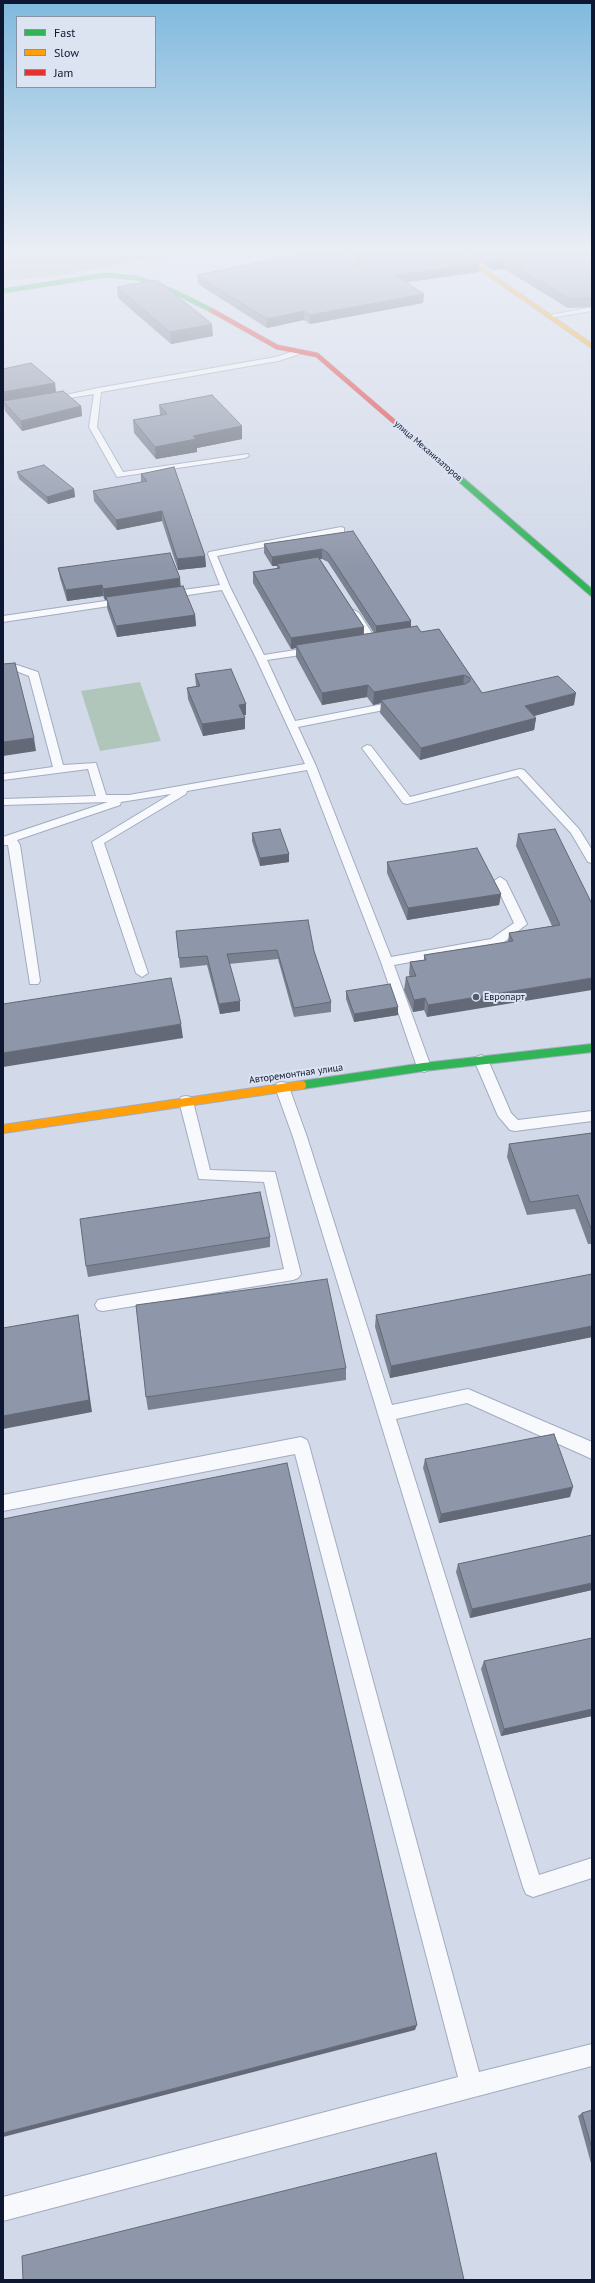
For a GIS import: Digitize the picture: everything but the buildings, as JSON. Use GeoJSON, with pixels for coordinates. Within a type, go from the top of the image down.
{"type":"FeatureCollection","features":[{"type":"Feature","properties":{"kind":"street","name":"улица Механизаторов"},"geometry":{"type":"LineString","coordinates":[[318,356],[592,593]]}},
{"type":"Feature","properties":{"kind":"street","name":"Авторемонтная улица"},"geometry":{"type":"LineString","coordinates":[[3,1129],[424,1067],[592,1048]]}},
{"type":"Feature","properties":{"kind":"lane"},"geometry":{"type":"LineString","coordinates":[[46,400],[278,359],[287,356]]}},
{"type":"Feature","properties":{"kind":"lane"},"geometry":{"type":"LineString","coordinates":[[98,390],[93,427],[120,475],[245,456]]}},
{"type":"Feature","properties":{"kind":"lane"},"geometry":{"type":"LineString","coordinates":[[341,530],[212,554],[225,586],[261,658],[311,766],[387,962],[424,1067]]}},
{"type":"Feature","properties":{"kind":"lane"},"geometry":{"type":"LineString","coordinates":[[155,596],[225,586]]}},
{"type":"Feature","properties":{"kind":"lane"},"geometry":{"type":"LineString","coordinates":[[3,619],[139,599]]}},
{"type":"Feature","properties":{"kind":"lane"},"geometry":{"type":"LineString","coordinates":[[347,602],[372,641]]}},
{"type":"Feature","properties":{"kind":"lane"},"geometry":{"type":"LineString","coordinates":[[261,658],[325,648]]}},
{"type":"Feature","properties":{"kind":"lane"},"geometry":{"type":"LineString","coordinates":[[3,671],[18,668],[34,674],[59,769]]}},
{"type":"Feature","properties":{"kind":"lane"},"geometry":{"type":"LineString","coordinates":[[292,725],[411,702]]}},
{"type":"Feature","properties":{"kind":"lane"},"geometry":{"type":"LineString","coordinates":[[367,748],[407,801],[520,772],[576,831],[592,859]]}},
{"type":"Feature","properties":{"kind":"lane"},"geometry":{"type":"LineString","coordinates":[[3,777],[92,765],[102,799]]}},
{"type":"Feature","properties":{"kind":"lane"},"geometry":{"type":"LineString","coordinates":[[3,802],[129,798],[311,766]]}},
{"type":"Feature","properties":{"kind":"lane"},"geometry":{"type":"LineString","coordinates":[[142,973],[98,842],[191,787]]}},
{"type":"Feature","properties":{"kind":"lane"},"geometry":{"type":"LineString","coordinates":[[6,840],[129,798]]}},
{"type":"Feature","properties":{"kind":"lane"},"geometry":{"type":"LineString","coordinates":[[6,840],[14,845],[34,981]]}},
{"type":"Feature","properties":{"kind":"lane"},"geometry":{"type":"LineString","coordinates":[[387,962],[495,943],[521,924],[500,881]]}},
{"type":"Feature","properties":{"kind":"lane"},"geometry":{"type":"LineString","coordinates":[[481,1060],[505,1116],[515,1126],[592,1116]]}},
{"type":"Feature","properties":{"kind":"lane"},"geometry":{"type":"LineString","coordinates":[[282,1087],[302,1145],[533,1887],[592,1868]]}},
{"type":"Feature","properties":{"kind":"lane"},"geometry":{"type":"LineString","coordinates":[[103,1305],[293,1274],[270,1176],[204,1175],[186,1101]]}},
{"type":"Feature","properties":{"kind":"lane"},"geometry":{"type":"LineString","coordinates":[[386,1414],[468,1396],[591,1449],[592,1452]]}},
{"type":"Feature","properties":{"kind":"lane"},"geometry":{"type":"LineString","coordinates":[[3,1503],[301,1445],[472,2085]]}},
{"type":"Feature","properties":{"kind":"lane"},"geometry":{"type":"LineString","coordinates":[[3,2209],[472,2085],[592,2055]]}},
{"type":"Feature","properties":{"kind":"green space"},"geometry":{"type":"Polygon","coordinates":[[[140,682],[161,741],[100,751],[81,691],[140,682]]]}},
{"type":"Feature","properties":{"kind":"traffic: fast"},"geometry":{"type":"LineString","coordinates":[[413,438],[592,593]]}},
{"type":"Feature","properties":{"kind":"traffic: fast"},"geometry":{"type":"LineString","coordinates":[[302,1085],[424,1067],[592,1048]]}},
{"type":"Feature","properties":{"kind":"traffic: slow"},"geometry":{"type":"LineString","coordinates":[[3,1129],[302,1085]]}},
{"type":"Feature","properties":{"kind":"traffic: jam"},"geometry":{"type":"LineString","coordinates":[[318,356],[413,438]]}},
{"type":"Feature","properties":{"kind":"place","name":"Европарт"},"geometry":{"type":"Point","coordinates":[476,997]}}]}
